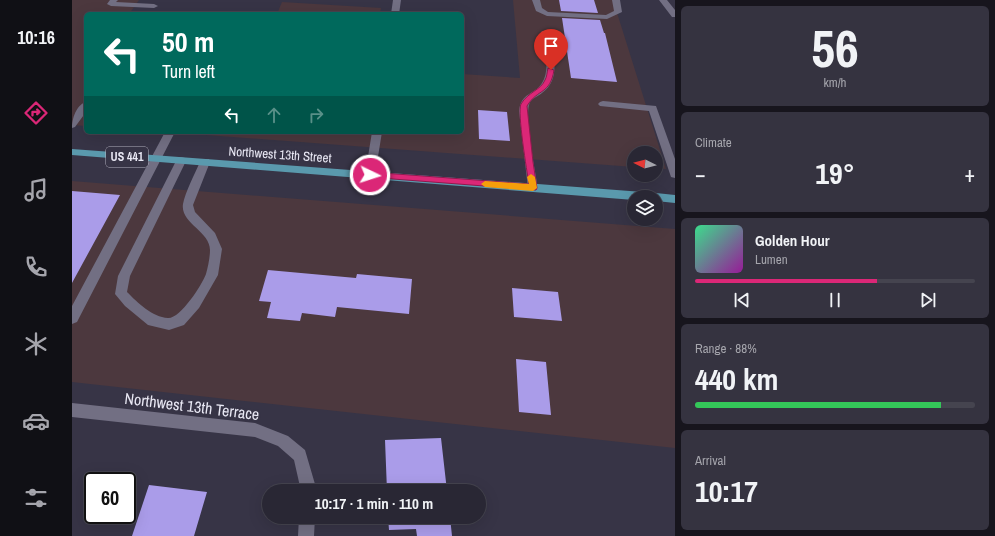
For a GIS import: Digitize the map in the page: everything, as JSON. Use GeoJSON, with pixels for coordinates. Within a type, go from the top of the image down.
{"type":"FeatureCollection","features":[{"type":"Feature","properties":{"kind":"main road","name":"Northwest 13th Street"},"geometry":{"type":"LineString","coordinates":[[72,152],[627,195]]}},
{"type":"Feature","properties":{"kind":"main road"},"geometry":{"type":"LineString","coordinates":[[663,198],[675,199]]}},
{"type":"Feature","properties":{"kind":"street"},"geometry":{"type":"LineString","coordinates":[[114,0],[111,4],[156,3]]}},
{"type":"Feature","properties":{"kind":"street"},"geometry":{"type":"LineString","coordinates":[[395,12],[397,0]]}},
{"type":"Feature","properties":{"kind":"street"},"geometry":{"type":"LineString","coordinates":[[536,0],[537,8],[547,14],[607,17],[618,12],[616,0]]}},
{"type":"Feature","properties":{"kind":"street"},"geometry":{"type":"LineString","coordinates":[[663,0],[675,15]]}},
{"type":"Feature","properties":{"kind":"street"},"geometry":{"type":"LineString","coordinates":[[150,12],[156,3]]}},
{"type":"Feature","properties":{"kind":"street"},"geometry":{"type":"LineString","coordinates":[[533,188],[523,106],[529,97],[549,82],[551,70],[545,33]]}},
{"type":"Feature","properties":{"kind":"street"},"geometry":{"type":"LineString","coordinates":[[603,104],[653,108],[675,174]]}},
{"type":"Feature","properties":{"kind":"street"},"geometry":{"type":"LineString","coordinates":[[72,125],[84,108]]}},
{"type":"Feature","properties":{"kind":"street"},"geometry":{"type":"LineString","coordinates":[[72,318],[169,134]]}},
{"type":"Feature","properties":{"kind":"street"},"geometry":{"type":"LineString","coordinates":[[370,175],[377,134]]}},
{"type":"Feature","properties":{"kind":"street"},"geometry":{"type":"LineString","coordinates":[[181,161],[124,276],[121,294],[152,321],[169,324],[178,321],[195,304],[212,275],[216,249],[211,236],[190,214],[188,205],[205,162]]}},
{"type":"Feature","properties":{"kind":"street","name":"Northwest 13th Terrace"},"geometry":{"type":"LineString","coordinates":[[72,410],[255,430],[283,441],[300,455],[308,484]]}},
{"type":"Feature","properties":{"kind":"street"},"geometry":{"type":"LineString","coordinates":[[306,536],[307,524]]}},
{"type":"Feature","properties":{"kind":"shaded area"},"geometry":{"type":"Polygon","coordinates":[[[72,0],[139,0],[130,12],[84,12],[84,126],[72,125],[72,0]]]}},
{"type":"Feature","properties":{"kind":"shaded area"},"geometry":{"type":"Polygon","coordinates":[[[513,0],[613,0],[659,146],[627,146],[627,166],[194,134],[464,134],[464,74],[520,78],[513,0]]]}},
{"type":"Feature","properties":{"kind":"shaded area"},"geometry":{"type":"Polygon","coordinates":[[[282,2],[381,8],[380,12],[278,12],[282,2]]]}},
{"type":"Feature","properties":{"kind":"shaded area"},"geometry":{"type":"Polygon","coordinates":[[[663,159],[666,169],[663,169],[663,159]]]}},
{"type":"Feature","properties":{"kind":"shaded area"},"geometry":{"type":"Polygon","coordinates":[[[72,181],[675,229],[675,448],[72,382],[72,181]]]}},
{"type":"Feature","properties":{"kind":"building"},"geometry":{"type":"Polygon","coordinates":[[[559,0],[594,0],[598,13],[561,11],[559,0]]]}},
{"type":"Feature","properties":{"kind":"building"},"geometry":{"type":"Polygon","coordinates":[[[562,18],[600,20],[605,33],[617,82],[571,78],[562,18]]]}},
{"type":"Feature","properties":{"kind":"building"},"geometry":{"type":"Polygon","coordinates":[[[478,110],[507,112],[510,141],[479,139],[478,110]]]}},
{"type":"Feature","properties":{"kind":"building"},"geometry":{"type":"Polygon","coordinates":[[[72,191],[120,195],[72,283],[72,191]]]}},
{"type":"Feature","properties":{"kind":"building"},"geometry":{"type":"Polygon","coordinates":[[[268,270],[356,278],[357,274],[412,279],[409,314],[337,307],[335,317],[302,313],[300,321],[267,318],[271,302],[259,301],[268,270]]]}},
{"type":"Feature","properties":{"kind":"building"},"geometry":{"type":"Polygon","coordinates":[[[512,288],[558,292],[562,321],[514,317],[512,288]]]}},
{"type":"Feature","properties":{"kind":"building"},"geometry":{"type":"Polygon","coordinates":[[[516,359],[546,362],[551,415],[519,412],[516,359]]]}},
{"type":"Feature","properties":{"kind":"building"},"geometry":{"type":"Polygon","coordinates":[[[441,438],[446,484],[387,484],[385,440],[441,438]]]}},
{"type":"Feature","properties":{"kind":"building"},"geometry":{"type":"Polygon","coordinates":[[[149,485],[207,492],[194,536],[132,536],[149,485]]]}},
{"type":"Feature","properties":{"kind":"building"},"geometry":{"type":"Polygon","coordinates":[[[389,524],[451,524],[452,536],[417,536],[416,529],[389,530],[389,524]]]}},
{"type":"Feature","properties":{"kind":"slow traffic"},"geometry":{"type":"LineString","coordinates":[[485,184],[533,188],[531,177]]}},
{"type":"Feature","properties":{"kind":"route"},"geometry":{"type":"LineString","coordinates":[[370,175],[533,188],[523,106],[529,97],[549,82],[551,70]]}}]}
